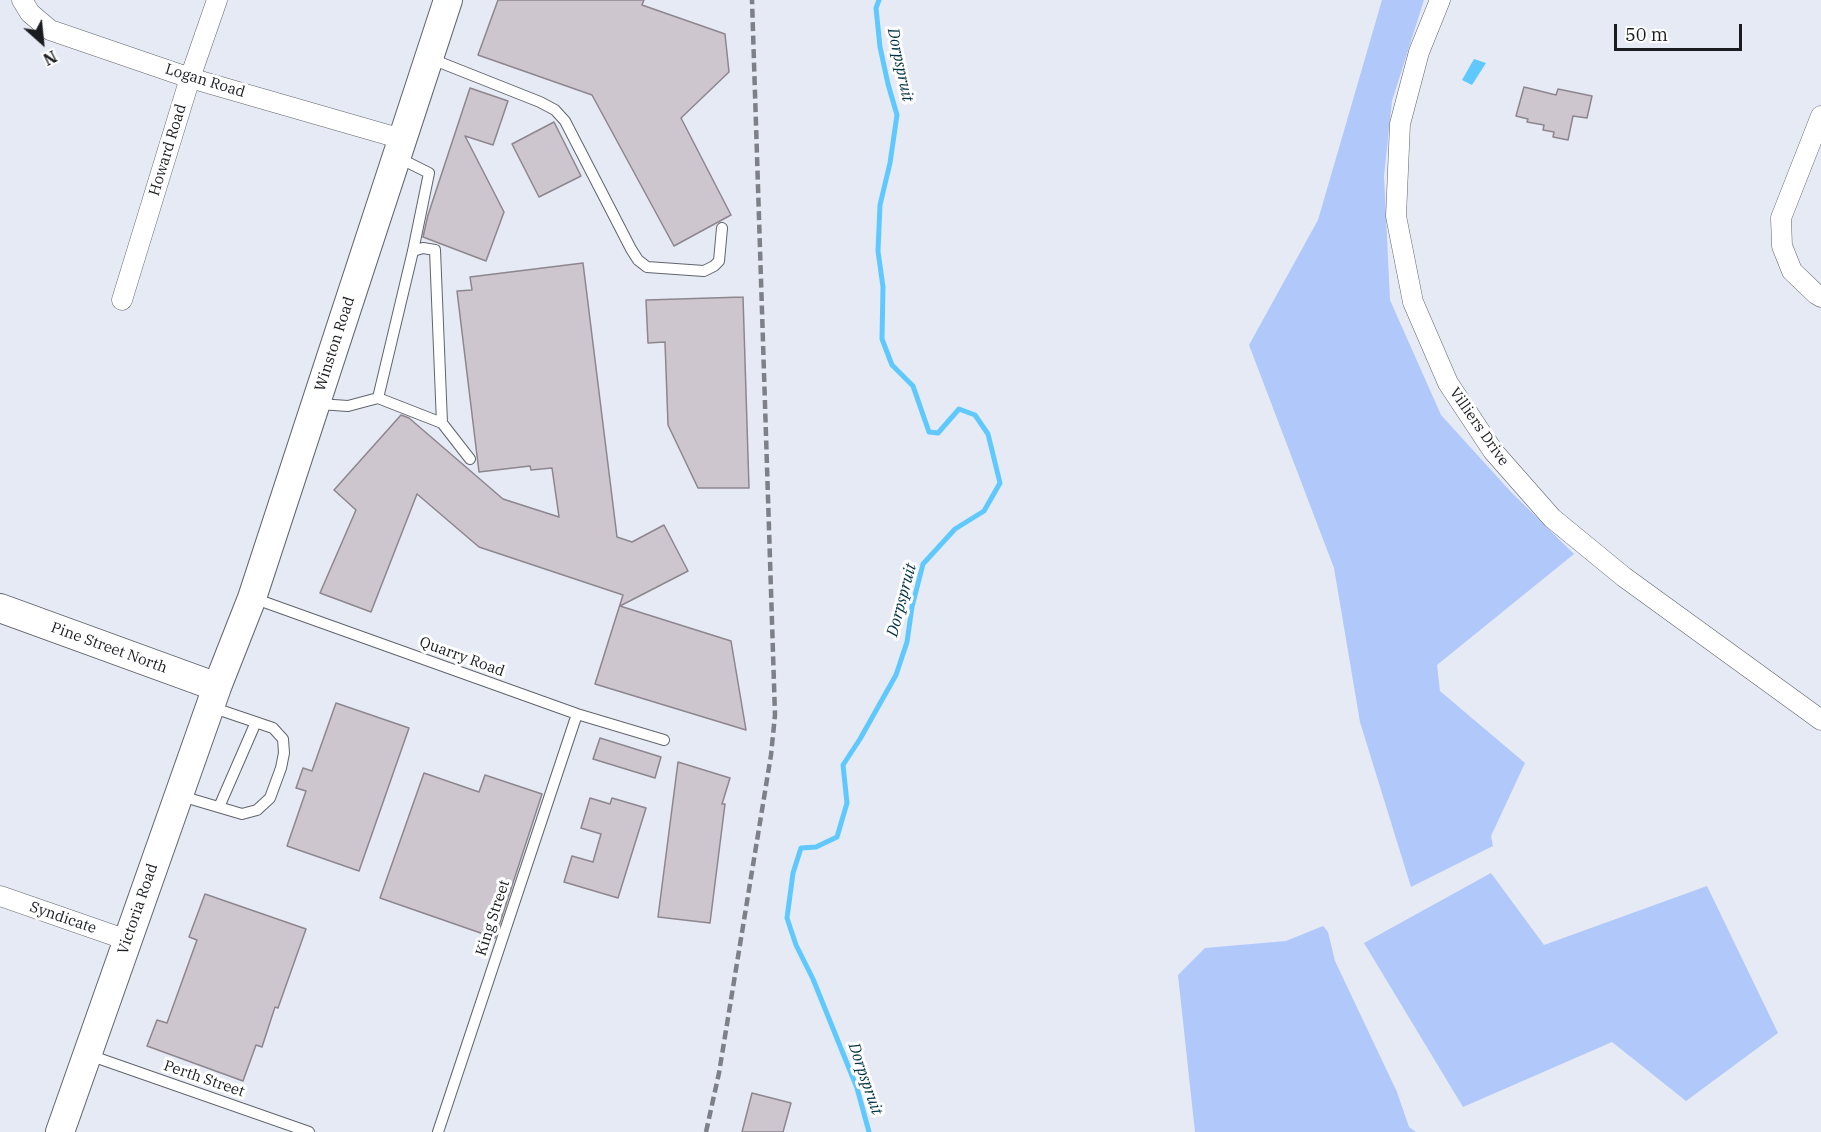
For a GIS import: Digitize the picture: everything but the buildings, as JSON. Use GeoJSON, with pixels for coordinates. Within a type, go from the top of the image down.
{"type":"FeatureCollection","features":[{"type":"Feature","properties":{"kind":"street","name":"Logan Road"},"geometry":{"type":"LineString","coordinates":[[22,0],[30,13],[50,30],[399,148]]}},
{"type":"Feature","properties":{"kind":"street","name":"Howard Road"},"geometry":{"type":"LineString","coordinates":[[122,300],[190,78],[217,0]]}},
{"type":"Feature","properties":{"kind":"street","name":"Winston Road"},"geometry":{"type":"LineString","coordinates":[[214,697],[252,598],[448,0]]}},
{"type":"Feature","properties":{"kind":"street","name":"Villiers Drive"},"geometry":{"type":"LineString","coordinates":[[1440,0],[1419,52],[1400,124],[1396,216],[1413,302],[1448,383],[1493,451],[1552,518],[1623,577],[1821,720]]}},
{"type":"Feature","properties":{"kind":"street"},"geometry":{"type":"LineString","coordinates":[[1821,116],[1781,218],[1782,246],[1792,272],[1821,297]]}},
{"type":"Feature","properties":{"kind":"street","name":"Pine Street North"},"geometry":{"type":"LineString","coordinates":[[0,608],[214,697]]}},
{"type":"Feature","properties":{"kind":"street","name":"Victoria Road"},"geometry":{"type":"LineString","coordinates":[[60,1132],[214,697]]}},
{"type":"Feature","properties":{"kind":"street","name":"Syndicate"},"geometry":{"type":"LineString","coordinates":[[0,896],[127,940]]}},
{"type":"Feature","properties":{"kind":"lane"},"geometry":{"type":"LineString","coordinates":[[429,58],[555,110],[565,121],[631,249],[638,260],[647,267],[704,271],[714,266],[719,261],[722,228]]}},
{"type":"Feature","properties":{"kind":"lane"},"geometry":{"type":"LineString","coordinates":[[378,398],[429,173],[399,148]]}},
{"type":"Feature","properties":{"kind":"lane"},"geometry":{"type":"LineString","coordinates":[[413,251],[423,248],[435,250],[442,423]]}},
{"type":"Feature","properties":{"kind":"lane"},"geometry":{"type":"LineString","coordinates":[[315,404],[348,406],[378,398],[442,423],[470,459]]}},
{"type":"Feature","properties":{"kind":"lane","name":"Quarry Road"},"geometry":{"type":"LineString","coordinates":[[252,598],[577,714],[664,740]]}},
{"type":"Feature","properties":{"kind":"lane"},"geometry":{"type":"LineString","coordinates":[[179,795],[242,814],[257,810],[270,798],[281,768],[284,753],[283,739],[273,728],[256,722],[214,697]]}},
{"type":"Feature","properties":{"kind":"lane","name":"King Street"},"geometry":{"type":"LineString","coordinates":[[438,1132],[577,714]]}},
{"type":"Feature","properties":{"kind":"lane"},"geometry":{"type":"LineString","coordinates":[[219,807],[256,722]]}},
{"type":"Feature","properties":{"kind":"lane","name":"Perth Street"},"geometry":{"type":"LineString","coordinates":[[88,1055],[309,1132]]}},
{"type":"Feature","properties":{"kind":"shaded area"},"geometry":{"type":"Polygon","coordinates":[[[1382,0],[1424,0],[1392,101],[1384,176],[1390,300],[1441,415],[1511,492],[1574,554],[1437,665],[1440,691],[1525,763],[1491,836],[1493,846],[1411,887],[1360,722],[1334,568],[1249,345],[1318,220],[1382,0]]]}},
{"type":"Feature","properties":{"kind":"shaded area"},"geometry":{"type":"Polygon","coordinates":[[[1474,59],[1486,63],[1472,85],[1462,80],[1474,59]]]}},
{"type":"Feature","properties":{"kind":"shaded area"},"geometry":{"type":"Polygon","coordinates":[[[1491,873],[1544,945],[1707,886],[1778,1033],[1686,1101],[1612,1042],[1463,1107],[1364,943],[1491,873]]]}},
{"type":"Feature","properties":{"kind":"shaded area"},"geometry":{"type":"Polygon","coordinates":[[[1323,926],[1328,932],[1335,961],[1397,1092],[1409,1127],[1416,1132],[1195,1132],[1178,975],[1205,948],[1286,941],[1323,926]]]}},
{"type":"Feature","properties":{"kind":"waterway","name":"Dorpspruit"},"geometry":{"type":"LineString","coordinates":[[869,1132],[857,1088],[813,979],[796,945],[787,918],[793,873],[801,848],[816,847],[837,837],[847,803],[843,765],[896,675],[907,642],[912,607],[923,564],[955,529],[984,511],[1000,483],[988,434],[975,415],[959,409],[938,433],[929,432],[913,386],[892,365],[882,339],[883,287],[878,251],[880,205],[890,163],[897,115],[880,47],[876,8],[879,0]]}},
{"type":"Feature","properties":{"kind":"railway"},"geometry":{"type":"LineString","coordinates":[[706,1132],[719,1073],[771,755],[775,715],[752,0]]}}]}
